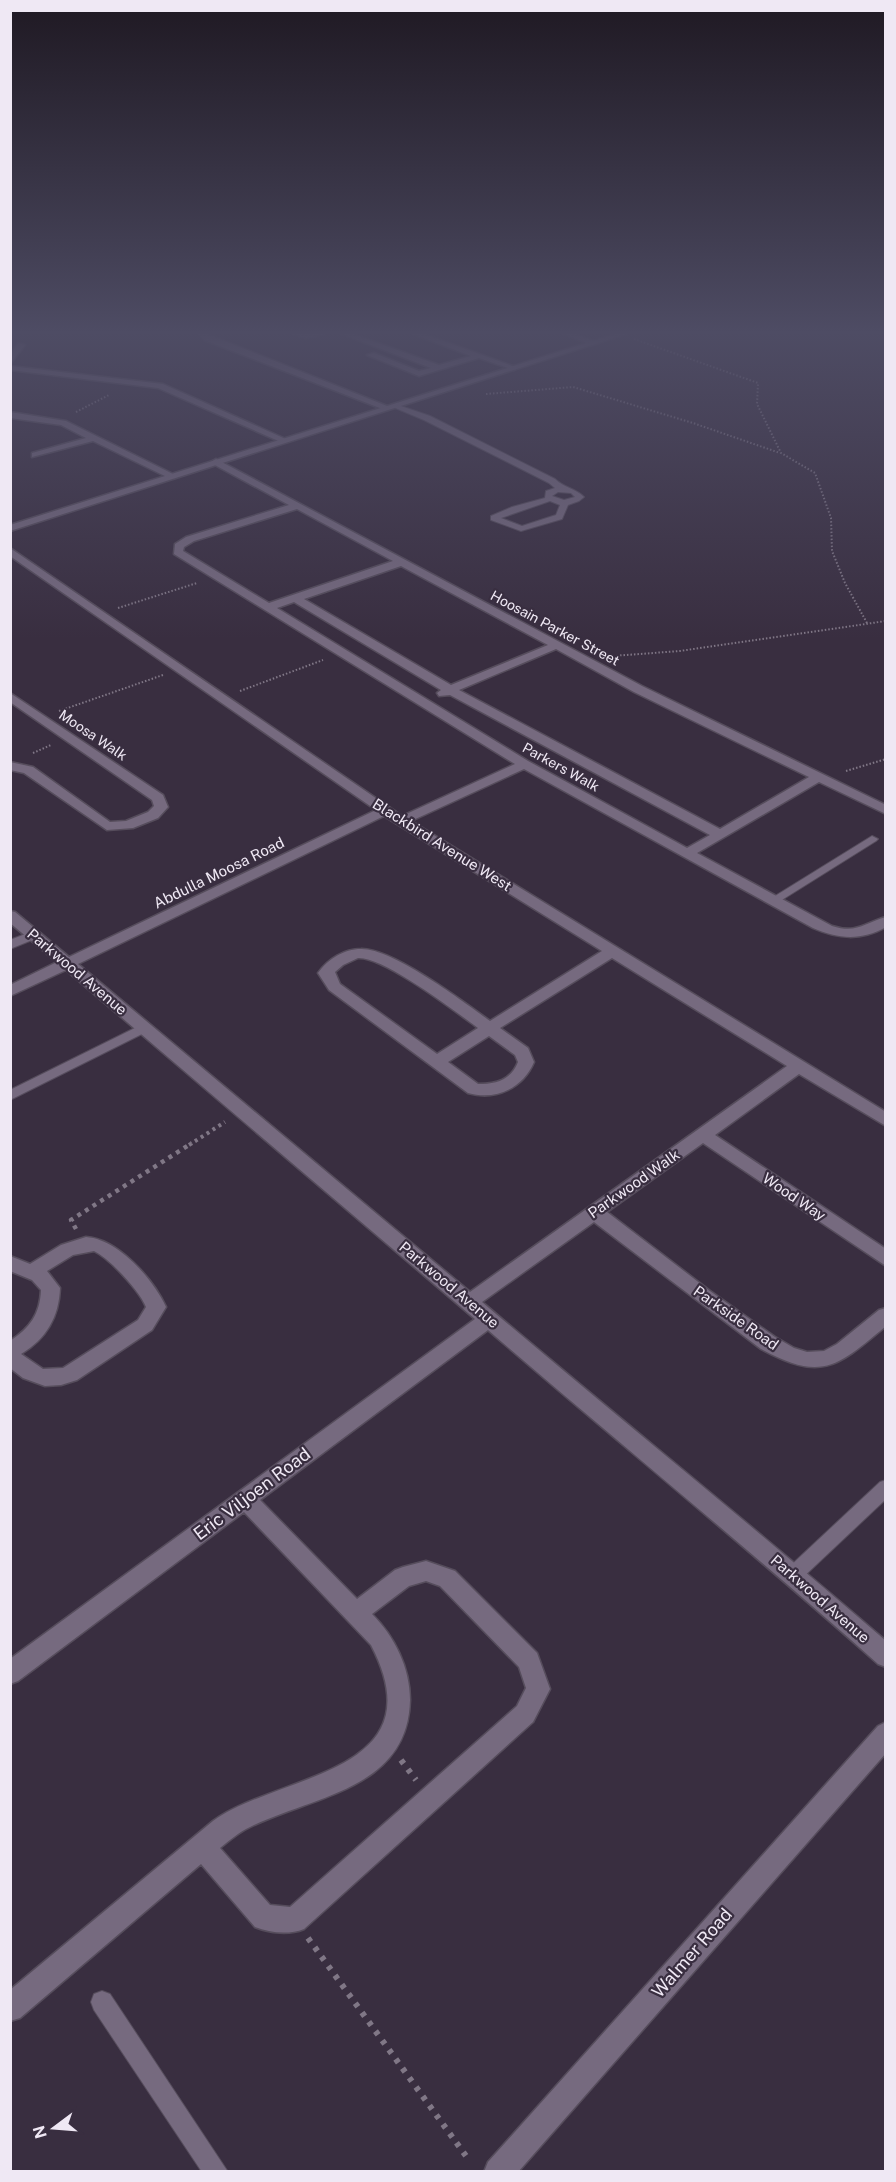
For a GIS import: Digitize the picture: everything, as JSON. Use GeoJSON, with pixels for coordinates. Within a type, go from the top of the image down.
{"type":"FeatureCollection","features":[{"type":"Feature","properties":{"kind":"street"},"geometry":{"type":"LineString","coordinates":[[90,436],[172,476]]}},
{"type":"Feature","properties":{"kind":"street"},"geometry":{"type":"LineString","coordinates":[[273,436],[285,441]]}},
{"type":"Feature","properties":{"kind":"street"},"geometry":{"type":"LineString","coordinates":[[10,528],[301,436]]}},
{"type":"Feature","properties":{"kind":"street"},"geometry":{"type":"LineString","coordinates":[[35,455],[95,438]]}},
{"type":"Feature","properties":{"kind":"street","name":"Hoosain Parker Street"},"geometry":{"type":"LineString","coordinates":[[216,462],[584,660],[885,810]]}},
{"type":"Feature","properties":{"kind":"street","name":"Parkers Walk"},"geometry":{"type":"LineString","coordinates":[[297,506],[190,539],[177,548],[184,556],[524,764],[773,901],[833,932],[850,935],[865,932],[885,921]]}},
{"type":"Feature","properties":{"kind":"street","name":"Blackbird Avenue West"},"geometry":{"type":"LineString","coordinates":[[10,550],[385,811],[885,1120]]}},
{"type":"Feature","properties":{"kind":"street"},"geometry":{"type":"LineString","coordinates":[[268,607],[401,562]]}},
{"type":"Feature","properties":{"kind":"street","name":"Parkers Walk"},"geometry":{"type":"LineString","coordinates":[[295,598],[450,690],[719,834]]}},
{"type":"Feature","properties":{"kind":"street"},"geometry":{"type":"LineString","coordinates":[[423,702],[557,645]]}},
{"type":"Feature","properties":{"kind":"street","name":"Moosa Walk"},"geometry":{"type":"LineString","coordinates":[[10,696],[159,798],[161,807],[153,815],[128,825],[107,826],[28,770],[10,766]]}},
{"type":"Feature","properties":{"kind":"street"},"geometry":{"type":"LineString","coordinates":[[401,821],[524,764]]}},
{"type":"Feature","properties":{"kind":"street"},"geometry":{"type":"LineString","coordinates":[[688,853],[818,777]]}},
{"type":"Feature","properties":{"kind":"street","name":"Abdulla Moosa Road"},"geometry":{"type":"LineString","coordinates":[[10,992],[385,811]]}},
{"type":"Feature","properties":{"kind":"street","name":"Parkwood Avenue"},"geometry":{"type":"LineString","coordinates":[[10,915],[793,1575],[885,1656]]}},
{"type":"Feature","properties":{"kind":"street"},"geometry":{"type":"LineString","coordinates":[[437,1061],[613,951]]}},
{"type":"Feature","properties":{"kind":"street"},"geometry":{"type":"LineString","coordinates":[[374,954],[489,1028],[525,1056],[524,1070],[519,1078],[496,1089],[474,1089],[334,987],[326,973],[330,967],[353,955],[374,954]]}},
{"type":"Feature","properties":{"kind":"street","name":"Parkwood Walk"},"geometry":{"type":"LineString","coordinates":[[469,1302],[799,1066]]}},
{"type":"Feature","properties":{"kind":"street","name":"Wood Way"},"geometry":{"type":"LineString","coordinates":[[703,1135],[885,1260]]}},
{"type":"Feature","properties":{"kind":"street","name":"Parkside Road"},"geometry":{"type":"LineString","coordinates":[[594,1212],[713,1303],[768,1343],[788,1354],[807,1360],[827,1359],[844,1350],[885,1315]]}},
{"type":"Feature","properties":{"kind":"street"},"geometry":{"type":"LineString","coordinates":[[10,1356],[35,1377],[59,1378],[70,1374],[152,1318],[156,1307],[152,1295],[106,1249],[97,1245],[73,1248],[33,1271]]}},
{"type":"Feature","properties":{"kind":"street"},"geometry":{"type":"LineString","coordinates":[[10,1263],[33,1271],[51,1288],[51,1304],[45,1322],[33,1335],[10,1351]]}},
{"type":"Feature","properties":{"kind":"street","name":"Eric Viljoen Road"},"geometry":{"type":"LineString","coordinates":[[12,1668],[489,1319]]}},
{"type":"Feature","properties":{"kind":"street"},"geometry":{"type":"LineString","coordinates":[[10,2008],[202,1846],[246,1816],[322,1788],[344,1777],[370,1761],[388,1742],[399,1701],[391,1658],[379,1638],[245,1499]]}},
{"type":"Feature","properties":{"kind":"street"},"geometry":{"type":"LineString","coordinates":[[202,1846],[264,1918],[295,1920],[525,1714],[538,1689],[529,1661],[447,1578],[426,1571],[403,1577],[356,1613]]}},
{"type":"Feature","properties":{"kind":"street","name":"Walmer Road"},"geometry":{"type":"LineString","coordinates":[[498,2172],[885,1734]]}},
{"type":"Feature","properties":{"kind":"lane"},"geometry":{"type":"LineString","coordinates":[[462,436],[552,482],[562,490]]}},
{"type":"Feature","properties":{"kind":"lane"},"geometry":{"type":"LineString","coordinates":[[550,500],[549,493],[562,490],[573,491],[580,495],[579,499],[565,503],[550,500],[515,509],[494,518],[524,529],[560,517],[565,503]]}},
{"type":"Feature","properties":{"kind":"lane"},"geometry":{"type":"LineString","coordinates":[[773,901],[872,839]]}},
{"type":"Feature","properties":{"kind":"lane"},"geometry":{"type":"LineString","coordinates":[[10,945],[33,934]]}},
{"type":"Feature","properties":{"kind":"lane"},"geometry":{"type":"LineString","coordinates":[[10,1096],[142,1028]]}},
{"type":"Feature","properties":{"kind":"lane"},"geometry":{"type":"LineString","coordinates":[[793,1575],[885,1487]]}},
{"type":"Feature","properties":{"kind":"lane"},"geometry":{"type":"LineString","coordinates":[[102,2002],[216,2172]]}},
{"type":"Feature","properties":{"kind":"path"},"geometry":{"type":"LineString","coordinates":[[731,436],[781,453],[815,473],[831,518],[832,551],[845,583],[867,622]]}},
{"type":"Feature","properties":{"kind":"path"},"geometry":{"type":"LineString","coordinates":[[773,436],[781,453]]}},
{"type":"Feature","properties":{"kind":"path"},"geometry":{"type":"LineString","coordinates":[[112,610],[200,582]]}},
{"type":"Feature","properties":{"kind":"path"},"geometry":{"type":"LineString","coordinates":[[584,660],[680,651],[885,621]]}},
{"type":"Feature","properties":{"kind":"path"},"geometry":{"type":"LineString","coordinates":[[234,694],[343,653]]}},
{"type":"Feature","properties":{"kind":"path"},"geometry":{"type":"LineString","coordinates":[[40,717],[172,672]]}},
{"type":"Feature","properties":{"kind":"path"},"geometry":{"type":"LineString","coordinates":[[27,756],[70,737]]}},
{"type":"Feature","properties":{"kind":"path"},"geometry":{"type":"LineString","coordinates":[[818,777],[855,769],[885,759]]}},
{"type":"Feature","properties":{"kind":"path"},"geometry":{"type":"LineString","coordinates":[[85,1245],[71,1220],[228,1120]]}},
{"type":"Feature","properties":{"kind":"path"},"geometry":{"type":"LineString","coordinates":[[388,1742],[431,1799]]}},
{"type":"Feature","properties":{"kind":"path"},"geometry":{"type":"LineString","coordinates":[[295,1920],[466,2156]]}}]}
